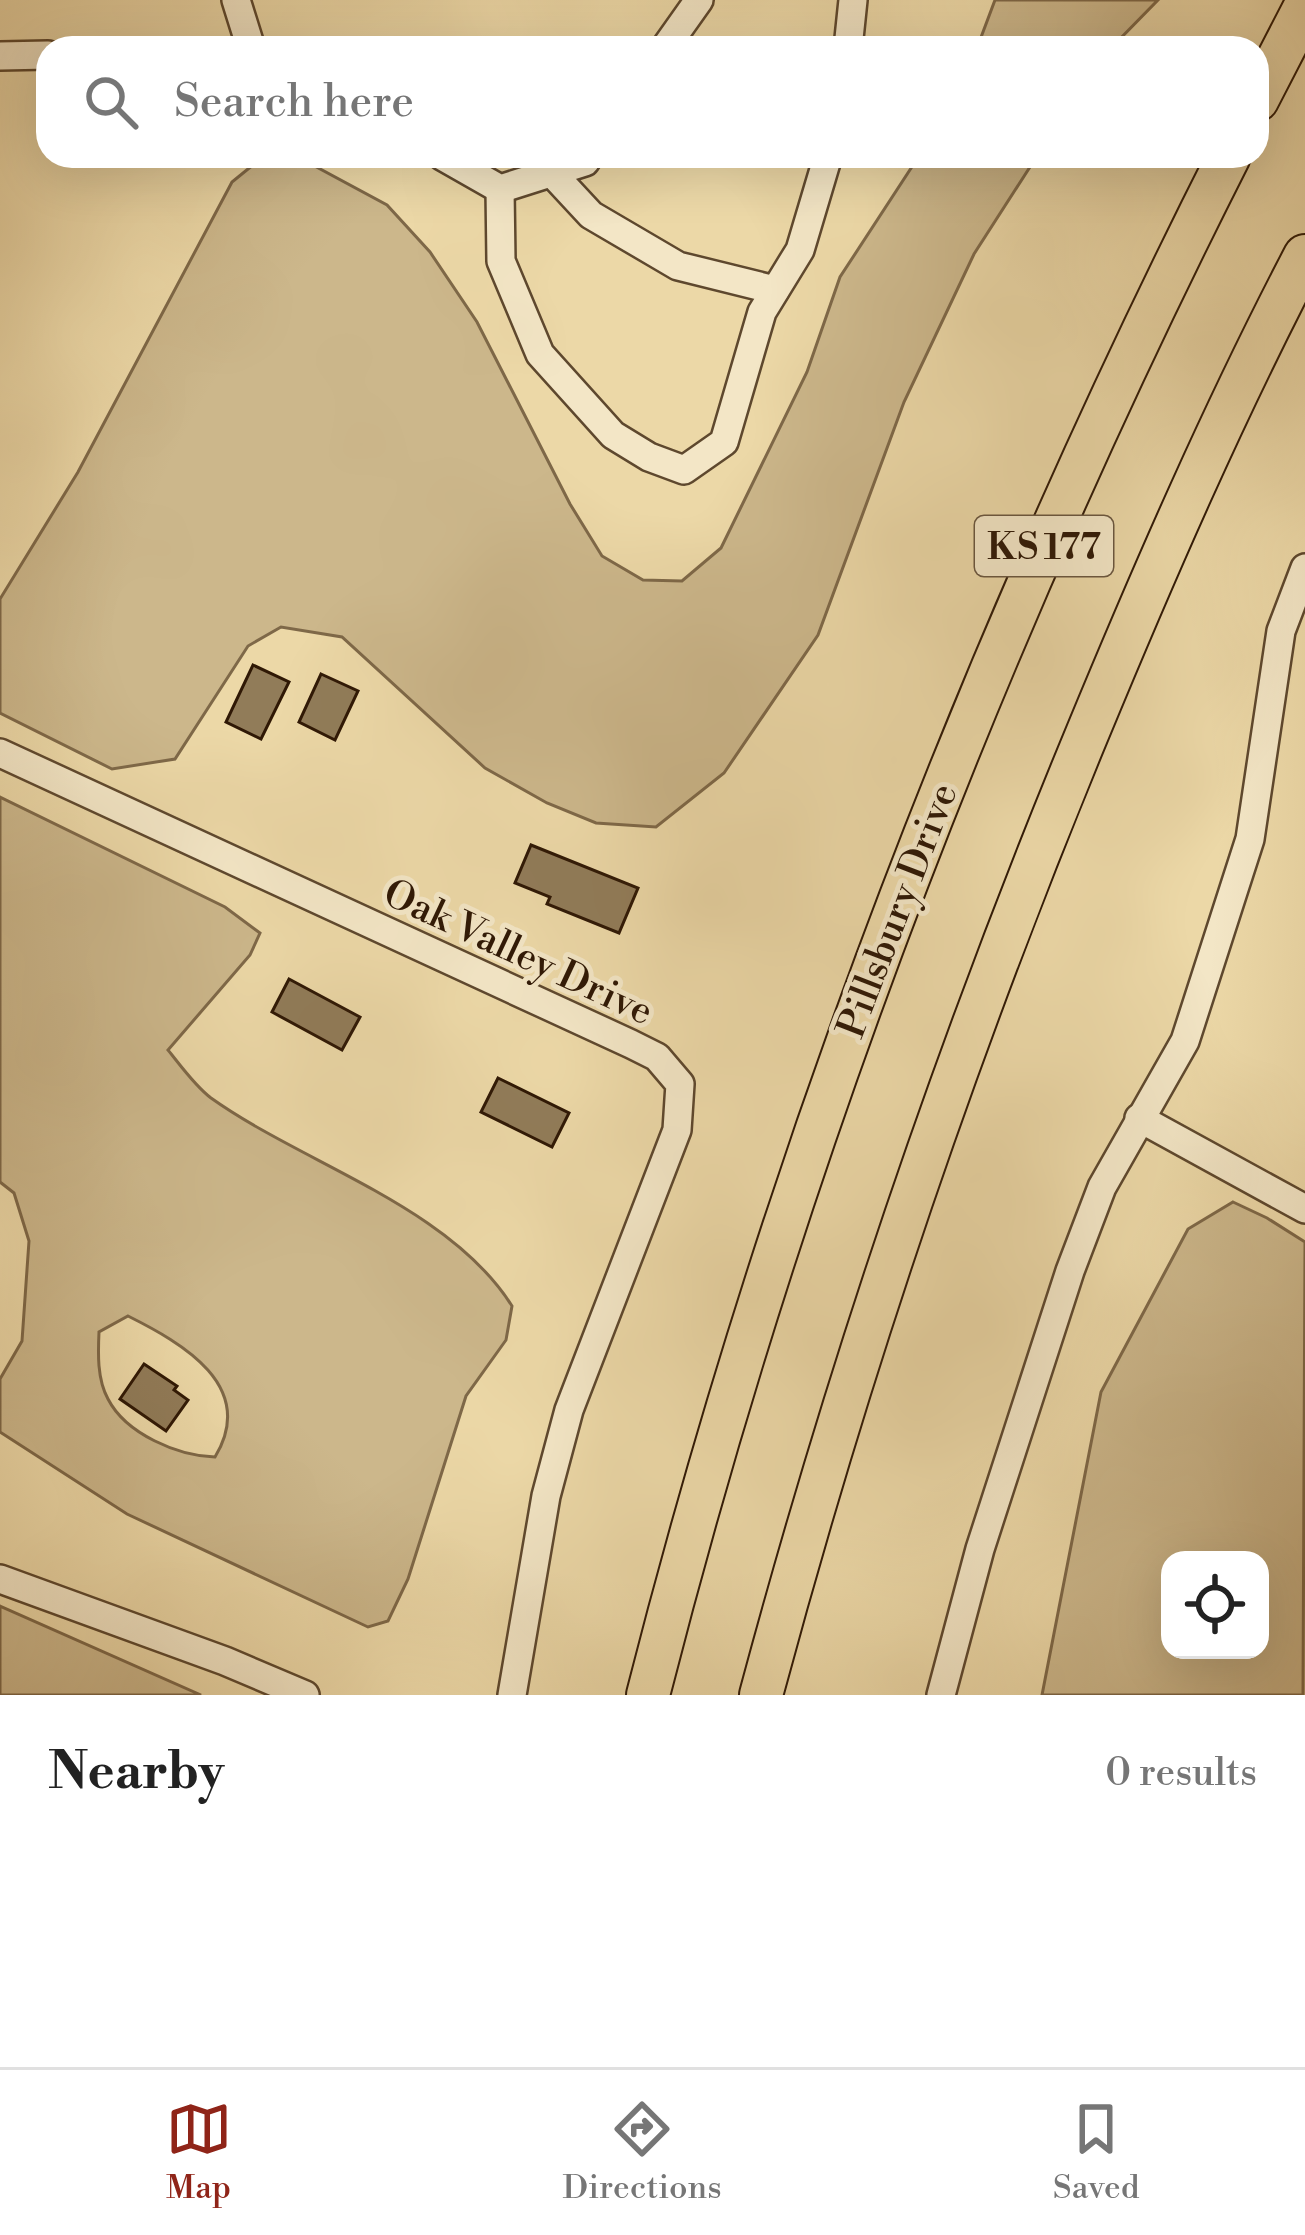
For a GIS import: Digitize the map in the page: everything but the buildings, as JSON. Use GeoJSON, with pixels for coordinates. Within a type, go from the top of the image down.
{"type":"FeatureCollection","features":[{"type":"Feature","properties":{"kind":"highway"},"geometry":{"type":"LineString","coordinates":[[1269,77],[1305,8]]}},
{"type":"Feature","properties":{"kind":"highway","name":"Pillsbury Drive"},"geometry":{"type":"LineString","coordinates":[[648,1695],[735,1382],[879,946],[1039,557],[1153,305],[1222,168]]}},
{"type":"Feature","properties":{"kind":"highway","name":"KS 177"},"geometry":{"type":"LineString","coordinates":[[761,1695],[834,1434],[987,982],[1138,610],[1252,358],[1305,256]]}},
{"type":"Feature","properties":{"kind":"street"},"geometry":{"type":"LineString","coordinates":[[236,0],[247,36]]}},
{"type":"Feature","properties":{"kind":"street"},"geometry":{"type":"LineString","coordinates":[[674,36],[699,0]]}},
{"type":"Feature","properties":{"kind":"street"},"geometry":{"type":"LineString","coordinates":[[849,36],[853,0]]}},
{"type":"Feature","properties":{"kind":"street"},"geometry":{"type":"LineString","coordinates":[[0,56],[36,55]]}},
{"type":"Feature","properties":{"kind":"street"},"geometry":{"type":"LineString","coordinates":[[463,168],[500,189],[565,168]]}},
{"type":"Feature","properties":{"kind":"street"},"geometry":{"type":"LineString","coordinates":[[500,189],[501,261],[540,354],[613,435],[649,457],[684,470],[724,442],[762,312],[800,250],[824,168]]}},
{"type":"Feature","properties":{"kind":"street"},"geometry":{"type":"LineString","coordinates":[[552,172],[591,215],[678,266],[775,290]]}},
{"type":"Feature","properties":{"kind":"street"},"geometry":{"type":"LineString","coordinates":[[941,1695],[980,1549],[1070,1271],[1102,1186],[1185,1041],[1250,839],[1281,631],[1305,568]]}},
{"type":"Feature","properties":{"kind":"street","name":"Oak Valley Drive"},"geometry":{"type":"LineString","coordinates":[[0,753],[631,1044],[657,1057],[680,1084],[676,1130],[563,1432],[545,1496],[512,1695]]}},
{"type":"Feature","properties":{"kind":"street"},"geometry":{"type":"LineString","coordinates":[[1139,1118],[1305,1209]]}},
{"type":"Feature","properties":{"kind":"street"},"geometry":{"type":"LineString","coordinates":[[0,1579],[305,1695]]}},
{"type":"Feature","properties":{"kind":"shaded area"},"geometry":{"type":"Polygon","coordinates":[[[995,0],[1158,0],[1123,36],[982,36],[995,0]]]}},
{"type":"Feature","properties":{"kind":"shaded area"},"geometry":{"type":"Polygon","coordinates":[[[249,168],[318,168],[387,205],[430,252],[477,322],[570,504],[602,556],[643,580],[682,581],[721,548],[807,372],[840,277],[911,168],[1029,168],[974,254],[904,402],[818,635],[724,773],[656,827],[596,823],[547,803],[485,768],[342,637],[281,627],[248,646],[175,759],[112,769],[0,713],[0,599],[78,472],[232,182],[249,168]]]}},
{"type":"Feature","properties":{"kind":"shaded area"},"geometry":{"type":"Polygon","coordinates":[[[0,797],[225,907],[260,933],[250,955],[168,1050],[211,1098],[414,1214],[452,1241],[485,1271],[512,1306],[506,1340],[466,1396],[408,1579],[388,1621],[368,1627],[127,1514],[0,1432],[0,1379],[22,1341],[29,1241],[14,1193],[0,1182],[0,797]],[[128,1316],[99,1332],[100,1375],[116,1412],[154,1441],[215,1457],[226,1432],[221,1388],[191,1354],[128,1316]]]}},
{"type":"Feature","properties":{"kind":"shaded area"},"geometry":{"type":"Polygon","coordinates":[[[1233,1202],[1305,1242],[1303,1695],[1042,1695],[1101,1392],[1188,1229],[1233,1202]]]}},
{"type":"Feature","properties":{"kind":"shaded area"},"geometry":{"type":"Polygon","coordinates":[[[0,1606],[201,1695],[0,1695],[0,1606]]]}}]}
